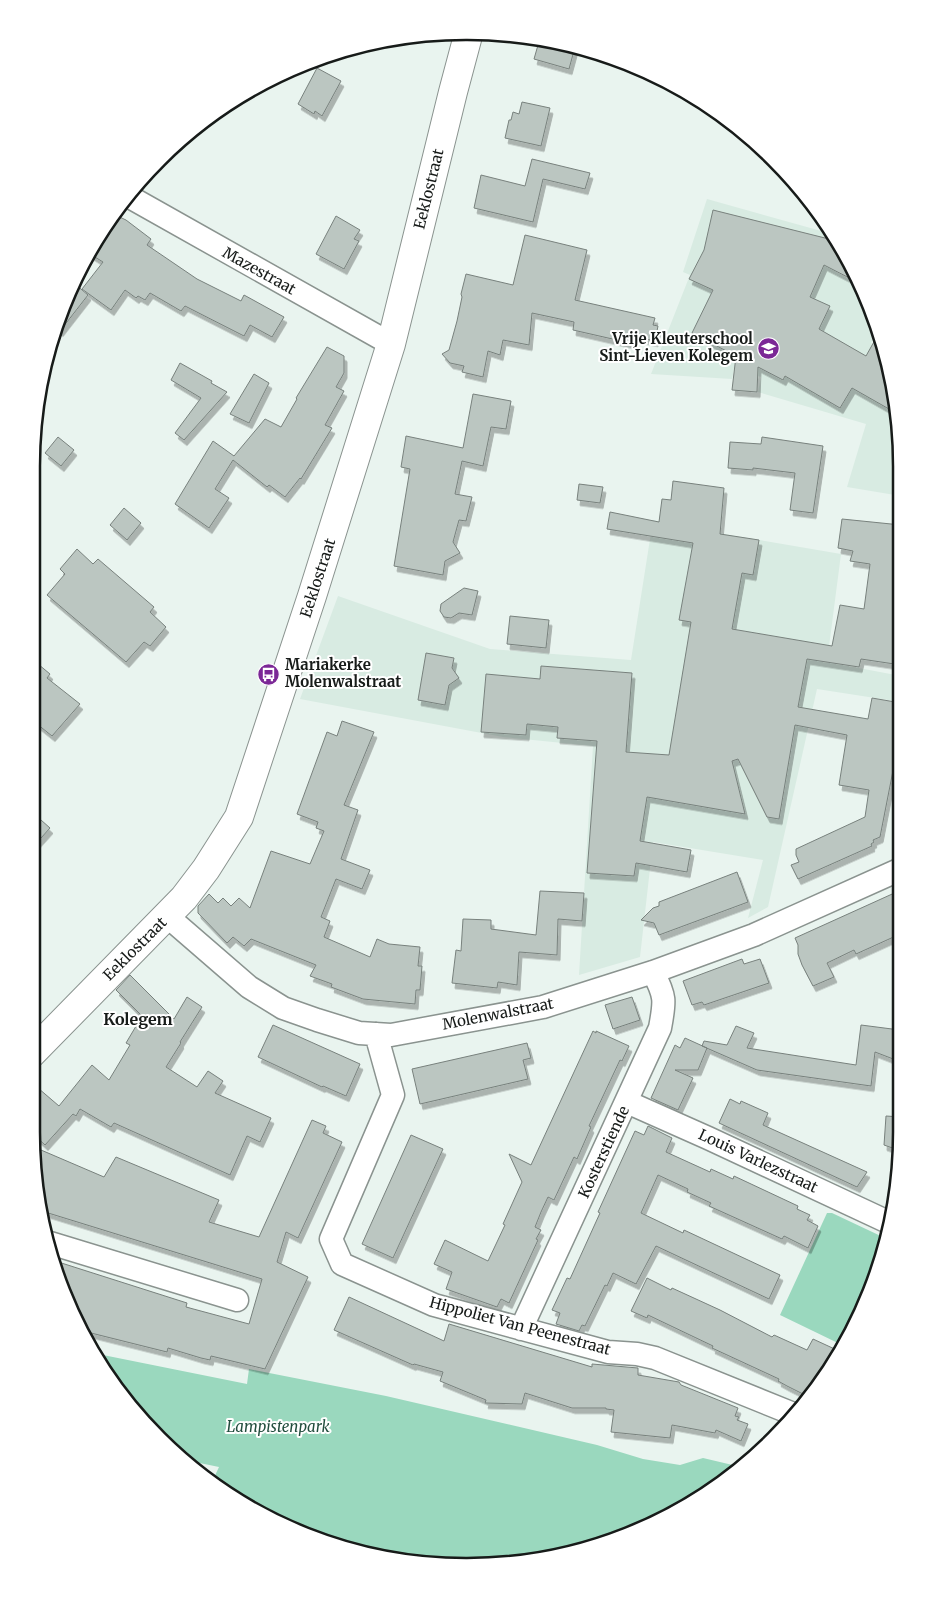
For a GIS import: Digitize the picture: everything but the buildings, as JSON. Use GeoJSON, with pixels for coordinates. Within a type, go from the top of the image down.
{"type":"FeatureCollection","features":[{"type":"Feature","properties":{"kind":"street","name":"Eeklostraat"},"geometry":{"type":"LineString","coordinates":[[40,1045],[184,898],[206,869],[239,817],[318,577],[391,344],[467,40]]}},
{"type":"Feature","properties":{"kind":"street","name":"Mazestraat"},"geometry":{"type":"LineString","coordinates":[[134,199],[391,344]]}},
{"type":"Feature","properties":{"kind":"street","name":"Molenwalstraat"},"geometry":{"type":"LineString","coordinates":[[167,916],[250,987],[283,1008],[359,1033],[391,1034],[543,1007],[653,972],[754,935],[893,873]]}},
{"type":"Feature","properties":{"kind":"street","name":"Kosterstiende"},"geometry":{"type":"LineString","coordinates":[[521,1329],[660,1028],[665,1004],[662,989],[653,972]]}},
{"type":"Feature","properties":{"kind":"street","name":"Hippoliet Van Peenestraat"},"geometry":{"type":"LineString","coordinates":[[376,1034],[393,1095],[331,1239],[342,1264],[434,1305],[608,1352],[637,1354],[655,1358],[788,1412]]}},
{"type":"Feature","properties":{"kind":"street","name":"Louis Varlezstraat"},"geometry":{"type":"LineString","coordinates":[[627,1102],[884,1220]]}},
{"type":"Feature","properties":{"kind":"street"},"geometry":{"type":"LineString","coordinates":[[56,1245],[237,1300]]}},
{"type":"Feature","properties":{"kind":"shaded area","name":"Vrije Kleuterschool Sint-Lieven Kolegem"},"geometry":{"type":"Polygon","coordinates":[[[707,199],[822,231],[841,263],[836,272],[850,279],[861,303],[873,339],[871,343],[875,346],[878,356],[885,383],[889,411],[892,439],[893,495],[847,487],[866,424],[758,392],[761,377],[734,369],[732,379],[651,374],[690,275],[683,272],[707,199]]]}},
{"type":"Feature","properties":{"kind":"shaded area"},"geometry":{"type":"Polygon","coordinates":[[[653,520],[841,554],[827,662],[893,674],[893,701],[817,689],[768,907],[748,918],[763,860],[653,842],[640,957],[579,975],[593,746],[503,737],[300,699],[338,596],[490,649],[631,660],[653,520]]]}},
{"type":"Feature","properties":{"kind":"green space"},"geometry":{"type":"Polygon","coordinates":[[[827,1213],[832,1213],[880,1235],[861,1295],[837,1343],[780,1315],[827,1213]]]}},
{"type":"Feature","properties":{"kind":"green space","name":"Lampistenpark"},"geometry":{"type":"Polygon","coordinates":[[[104,1355],[247,1384],[249,1369],[386,1396],[597,1445],[643,1459],[680,1465],[703,1458],[732,1465],[680,1501],[630,1526],[550,1550],[494,1557],[466,1558],[439,1557],[383,1550],[303,1526],[253,1501],[215,1476],[219,1467],[198,1463],[165,1433],[128,1391],[104,1355]]]}},
{"type":"Feature","properties":{"kind":"place","name":"Vrije Kleuterschool Sint-Lieven Kolegem"},"geometry":{"type":"Point","coordinates":[769,348]}},
{"type":"Feature","properties":{"kind":"place","name":"Mariakerke Molenwalstraat"},"geometry":{"type":"Point","coordinates":[269,674]}},
{"type":"Feature","properties":{"kind":"district","name":"Kolegem"},"geometry":{"type":"Point","coordinates":[138,1019]}}]}
